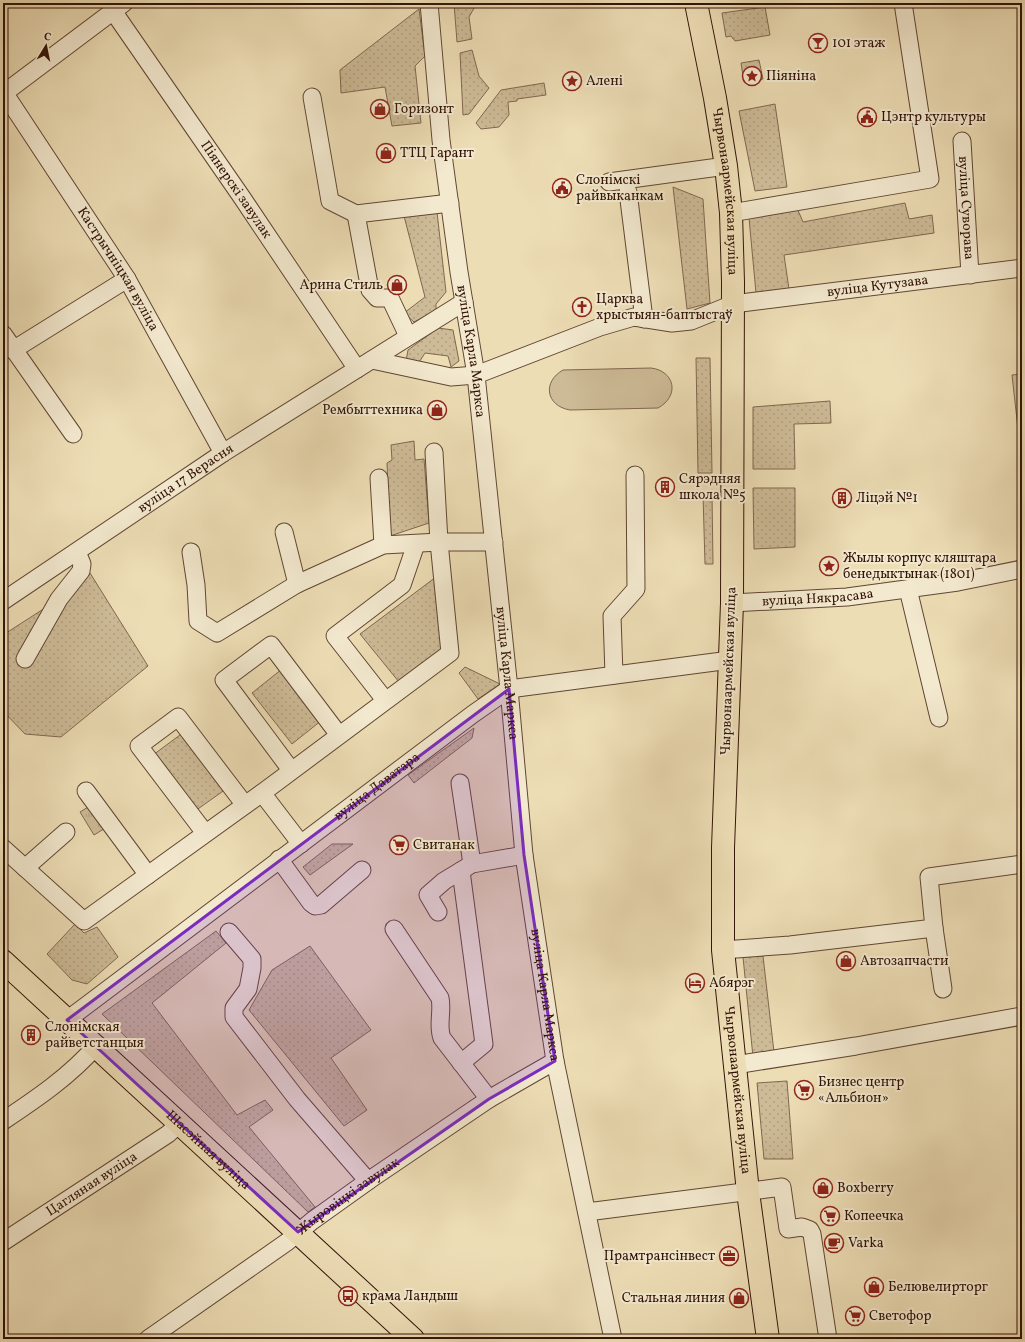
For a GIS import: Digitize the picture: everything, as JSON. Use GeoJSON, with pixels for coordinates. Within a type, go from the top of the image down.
{"type":"FeatureCollection","features":[{"type":"Feature","properties":{"kind":"main road","name":"Чырвонаармейская вуліца"},"geometry":{"type":"LineString","coordinates":[[696,3],[715,98],[726,166],[731,213],[733,304],[732,604],[722,848],[723,950],[748,1192],[768,1339]]}},
{"type":"Feature","properties":{"kind":"main road","name":"Шасэйная вуліца"},"geometry":{"type":"LineString","coordinates":[[3,961],[413,1339]]}},
{"type":"Feature","properties":{"kind":"street","name":"вуліца Карла Маркса"},"geometry":{"type":"LineString","coordinates":[[429,3],[441,140],[476,375],[509,689],[524,855],[555,1061],[612,1339]]}},
{"type":"Feature","properties":{"kind":"street"},"geometry":{"type":"LineString","coordinates":[[731,213],[930,179],[903,3]]}},
{"type":"Feature","properties":{"kind":"street"},"geometry":{"type":"LineString","coordinates":[[3,92],[119,7]]}},
{"type":"Feature","properties":{"kind":"street","name":"Піянерскі завулак"},"geometry":{"type":"LineString","coordinates":[[119,7],[238,192],[357,369]]}},
{"type":"Feature","properties":{"kind":"street","name":"Кастрычніцкая вуліца"},"geometry":{"type":"LineString","coordinates":[[3,92],[127,279],[223,453]]}},
{"type":"Feature","properties":{"kind":"street"},"geometry":{"type":"LineString","coordinates":[[312,97],[330,201],[356,214],[450,203]]}},
{"type":"Feature","properties":{"kind":"street","name":"вуліца Суворава"},"geometry":{"type":"LineString","coordinates":[[962,141],[970,275]]}},
{"type":"Feature","properties":{"kind":"street"},"geometry":{"type":"LineString","coordinates":[[609,182],[726,166]]}},
{"type":"Feature","properties":{"kind":"street"},"geometry":{"type":"LineString","coordinates":[[628,192],[644,320]]}},
{"type":"Feature","properties":{"kind":"street"},"geometry":{"type":"LineString","coordinates":[[356,214],[370,290],[377,298],[390,298],[408,336]]}},
{"type":"Feature","properties":{"kind":"street","name":"вуліца Кутузава"},"geometry":{"type":"LineString","coordinates":[[733,304],[1022,268]]}},
{"type":"Feature","properties":{"kind":"street"},"geometry":{"type":"LineString","coordinates":[[13,350],[127,279]]}},
{"type":"Feature","properties":{"kind":"street","name":"вуліца 17 Верасня"},"geometry":{"type":"LineString","coordinates":[[3,601],[223,453],[464,302]]}},
{"type":"Feature","properties":{"kind":"street"},"geometry":{"type":"LineString","coordinates":[[372,360],[451,377],[476,375],[600,327],[634,317],[644,320],[672,323],[691,321],[733,304]]}},
{"type":"Feature","properties":{"kind":"street"},"geometry":{"type":"LineString","coordinates":[[3,334],[73,434]]}},
{"type":"Feature","properties":{"kind":"street"},"geometry":{"type":"LineString","coordinates":[[3,848],[84,921],[262,793],[450,652],[439,542],[434,452]]}},
{"type":"Feature","properties":{"kind":"street"},"geometry":{"type":"LineString","coordinates":[[614,675],[612,616],[636,590],[634,476]]}},
{"type":"Feature","properties":{"kind":"street"},"geometry":{"type":"LineString","coordinates":[[379,478],[383,545]]}},
{"type":"Feature","properties":{"kind":"street"},"geometry":{"type":"LineString","coordinates":[[284,532],[297,584]]}},
{"type":"Feature","properties":{"kind":"street"},"geometry":{"type":"LineString","coordinates":[[191,552],[198,621],[217,633],[297,584],[383,545],[439,542],[494,542]]}},
{"type":"Feature","properties":{"kind":"street"},"geometry":{"type":"LineString","coordinates":[[385,700],[335,636],[402,585],[416,544]]}},
{"type":"Feature","properties":{"kind":"street"},"geometry":{"type":"LineString","coordinates":[[25,659],[59,599],[81,571],[82,564],[77,552]]}},
{"type":"Feature","properties":{"kind":"street","name":"вуліца Някрасава"},"geometry":{"type":"LineString","coordinates":[[732,604],[847,597],[958,582],[1022,569]]}},
{"type":"Feature","properties":{"kind":"street"},"geometry":{"type":"LineString","coordinates":[[908,589],[939,718]]}},
{"type":"Feature","properties":{"kind":"street"},"geometry":{"type":"LineString","coordinates":[[291,770],[224,680],[271,645],[339,736]]}},
{"type":"Feature","properties":{"kind":"street","name":"вуліца Даватара"},"geometry":{"type":"LineString","coordinates":[[67,1020],[473,714],[509,689],[730,660]]}},
{"type":"Feature","properties":{"kind":"street"},"geometry":{"type":"LineString","coordinates":[[205,833],[139,746],[178,716],[245,805]]}},
{"type":"Feature","properties":{"kind":"street"},"geometry":{"type":"LineString","coordinates":[[460,783],[484,1044],[461,1063]]}},
{"type":"Feature","properties":{"kind":"street"},"geometry":{"type":"LineString","coordinates":[[86,791],[148,875]]}},
{"type":"Feature","properties":{"kind":"street"},"geometry":{"type":"LineString","coordinates":[[262,793],[300,844]]}},
{"type":"Feature","properties":{"kind":"street"},"geometry":{"type":"LineString","coordinates":[[25,868],[66,832]]}},
{"type":"Feature","properties":{"kind":"street"},"geometry":{"type":"LineString","coordinates":[[438,912],[428,895],[444,881],[467,868],[524,855]]}},
{"type":"Feature","properties":{"kind":"street"},"geometry":{"type":"LineString","coordinates":[[279,860],[311,904],[315,906],[321,905],[362,870]]}},
{"type":"Feature","properties":{"kind":"street"},"geometry":{"type":"LineString","coordinates":[[943,989],[934,928],[929,877],[1022,864]]}},
{"type":"Feature","properties":{"kind":"street"},"geometry":{"type":"LineString","coordinates":[[723,950],[790,945],[934,928]]}},
{"type":"Feature","properties":{"kind":"street"},"geometry":{"type":"LineString","coordinates":[[394,929],[440,998],[442,1006],[440,1033],[442,1038],[489,1099]]}},
{"type":"Feature","properties":{"kind":"street"},"geometry":{"type":"LineString","coordinates":[[229,932],[252,959],[248,989],[234,1008],[234,1017],[297,1099],[368,1181]]}},
{"type":"Feature","properties":{"kind":"street"},"geometry":{"type":"LineString","coordinates":[[734,1065],[856,1046],[1022,1016]]}},
{"type":"Feature","properties":{"kind":"street"},"geometry":{"type":"LineString","coordinates":[[3,1121],[41,1095],[87,1056],[96,1046]]}},
{"type":"Feature","properties":{"kind":"street","name":"Жыровіцкі завулак"},"geometry":{"type":"LineString","coordinates":[[148,1339],[287,1242],[298,1232],[368,1181],[489,1099],[555,1061]]}},
{"type":"Feature","properties":{"kind":"street","name":"Цагляная вуліца"},"geometry":{"type":"LineString","coordinates":[[3,1242],[168,1134],[179,1124]]}},
{"type":"Feature","properties":{"kind":"street"},"geometry":{"type":"LineString","coordinates":[[587,1212],[782,1187],[788,1229],[802,1227],[810,1230],[812,1234],[828,1339]]}},
{"type":"Feature","properties":{"kind":"highlighted area"},"geometry":{"type":"Polygon","coordinates":[[[509,689],[524,855],[555,1061],[489,1099],[298,1232],[67,1020],[509,689]]]}},
{"type":"Feature","properties":{"kind":"green space"},"geometry":{"type":"Polygon","coordinates":[[[454,3],[477,3],[469,17],[472,39],[457,42],[454,3]]]}},
{"type":"Feature","properties":{"kind":"green space"},"geometry":{"type":"Polygon","coordinates":[[[765,7],[770,35],[735,41],[731,36],[726,37],[722,13],[765,7]]]}},
{"type":"Feature","properties":{"kind":"green space"},"geometry":{"type":"Polygon","coordinates":[[[419,9],[425,56],[415,66],[421,123],[392,126],[385,87],[341,93],[340,70],[419,9]]]}},
{"type":"Feature","properties":{"kind":"green space"},"geometry":{"type":"Polygon","coordinates":[[[472,50],[479,76],[489,88],[469,114],[463,115],[460,53],[472,50]]]}},
{"type":"Feature","properties":{"kind":"green space"},"geometry":{"type":"Polygon","coordinates":[[[759,60],[763,79],[744,82],[741,63],[759,60]]]}},
{"type":"Feature","properties":{"kind":"green space"},"geometry":{"type":"Polygon","coordinates":[[[544,83],[546,95],[517,99],[517,101],[508,102],[509,115],[499,127],[481,129],[476,123],[501,90],[544,83]]]}},
{"type":"Feature","properties":{"kind":"green space"},"geometry":{"type":"Polygon","coordinates":[[[775,104],[787,187],[755,191],[739,111],[775,104]]]}},
{"type":"Feature","properties":{"kind":"green space"},"geometry":{"type":"Polygon","coordinates":[[[673,187],[703,199],[710,303],[687,309],[673,187]]]}},
{"type":"Feature","properties":{"kind":"green space"},"geometry":{"type":"Polygon","coordinates":[[[905,203],[909,219],[932,215],[934,233],[784,255],[789,289],[756,293],[749,218],[797,208],[803,222],[905,203]]]}},
{"type":"Feature","properties":{"kind":"green space"},"geometry":{"type":"Polygon","coordinates":[[[437,212],[446,292],[436,304],[436,311],[414,322],[404,313],[425,297],[404,216],[437,212]]]}},
{"type":"Feature","properties":{"kind":"green space"},"geometry":{"type":"Polygon","coordinates":[[[438,328],[453,330],[459,361],[451,367],[448,356],[425,353],[418,364],[406,361],[408,350],[438,328]]]}},
{"type":"Feature","properties":{"kind":"green space"},"geometry":{"type":"Polygon","coordinates":[[[696,358],[710,358],[712,473],[698,473],[696,358]]]}},
{"type":"Feature","properties":{"kind":"green space"},"geometry":{"type":"Polygon","coordinates":[[[651,368],[659,370],[665,374],[670,379],[672,385],[670,397],[658,408],[570,410],[562,408],[556,404],[550,393],[552,381],[556,375],[563,370],[651,368]]]}},
{"type":"Feature","properties":{"kind":"green space"},"geometry":{"type":"Polygon","coordinates":[[[1022,374],[1022,429],[1018,429],[1012,375],[1022,374]]]}},
{"type":"Feature","properties":{"kind":"green space"},"geometry":{"type":"Polygon","coordinates":[[[830,401],[831,423],[794,424],[795,469],[753,469],[753,407],[830,401]]]}},
{"type":"Feature","properties":{"kind":"green space"},"geometry":{"type":"Polygon","coordinates":[[[414,441],[415,460],[424,459],[429,523],[390,536],[387,463],[392,460],[391,445],[414,441]]]}},
{"type":"Feature","properties":{"kind":"green space"},"geometry":{"type":"Polygon","coordinates":[[[753,488],[795,488],[795,547],[754,549],[753,488]]]}},
{"type":"Feature","properties":{"kind":"green space"},"geometry":{"type":"Polygon","coordinates":[[[703,494],[712,494],[713,564],[705,564],[703,494]]]}},
{"type":"Feature","properties":{"kind":"green space"},"geometry":{"type":"Polygon","coordinates":[[[90,573],[148,666],[61,737],[25,734],[3,711],[3,635],[59,599],[74,584],[90,573]]]}},
{"type":"Feature","properties":{"kind":"green space"},"geometry":{"type":"Polygon","coordinates":[[[436,577],[442,650],[399,682],[360,634],[436,577]]]}},
{"type":"Feature","properties":{"kind":"green space"},"geometry":{"type":"Polygon","coordinates":[[[465,667],[500,684],[478,699],[459,673],[465,667]]]}},
{"type":"Feature","properties":{"kind":"green space"},"geometry":{"type":"Polygon","coordinates":[[[282,669],[322,720],[292,744],[252,693],[282,669]]]}},
{"type":"Feature","properties":{"kind":"green space"},"geometry":{"type":"Polygon","coordinates":[[[474,728],[472,738],[414,783],[408,775],[474,728]]]}},
{"type":"Feature","properties":{"kind":"green space"},"geometry":{"type":"Polygon","coordinates":[[[184,732],[226,789],[195,811],[153,755],[184,732]]]}},
{"type":"Feature","properties":{"kind":"green space"},"geometry":{"type":"Polygon","coordinates":[[[93,804],[107,827],[94,835],[80,812],[93,804]]]}},
{"type":"Feature","properties":{"kind":"green space"},"geometry":{"type":"Polygon","coordinates":[[[332,844],[353,844],[310,875],[303,867],[332,844]]]}},
{"type":"Feature","properties":{"kind":"green space"},"geometry":{"type":"Polygon","coordinates":[[[75,924],[84,933],[97,927],[118,957],[87,984],[72,980],[47,954],[75,924]]]}},
{"type":"Feature","properties":{"kind":"green space"},"geometry":{"type":"Polygon","coordinates":[[[216,931],[226,943],[152,1003],[237,1115],[265,1100],[273,1110],[249,1127],[315,1207],[308,1212],[102,1014],[216,931]]]}},
{"type":"Feature","properties":{"kind":"green space"},"geometry":{"type":"Polygon","coordinates":[[[310,946],[371,1030],[331,1058],[367,1110],[344,1126],[249,1010],[272,970],[310,946]]]}},
{"type":"Feature","properties":{"kind":"green space"},"geometry":{"type":"Polygon","coordinates":[[[763,956],[774,1052],[753,1057],[743,957],[763,956]]]}},
{"type":"Feature","properties":{"kind":"green space"},"geometry":{"type":"Polygon","coordinates":[[[787,1081],[793,1159],[764,1159],[757,1083],[787,1081]]]}},
{"type":"Feature","properties":{"kind":"place","name":"101 этаж"},"geometry":{"type":"Point","coordinates":[818,43]}},
{"type":"Feature","properties":{"kind":"place","name":"Піяніна"},"geometry":{"type":"Point","coordinates":[752,76]}},
{"type":"Feature","properties":{"kind":"place","name":"Алені"},"geometry":{"type":"Point","coordinates":[572,81]}},
{"type":"Feature","properties":{"kind":"place","name":"Горизонт"},"geometry":{"type":"Point","coordinates":[380,109]}},
{"type":"Feature","properties":{"kind":"place","name":"Цэнтр культуры"},"geometry":{"type":"Point","coordinates":[867,117]}},
{"type":"Feature","properties":{"kind":"place","name":"ТТЦ Гарант"},"geometry":{"type":"Point","coordinates":[386,153]}},
{"type":"Feature","properties":{"kind":"place","name":"Слонімскі райвыканкам"},"geometry":{"type":"Point","coordinates":[562,188]}},
{"type":"Feature","properties":{"kind":"place","name":"Арина Стиль"},"geometry":{"type":"Point","coordinates":[397,285]}},
{"type":"Feature","properties":{"kind":"place","name":"Царква хрыстыян-баптыстаў"},"geometry":{"type":"Point","coordinates":[582,307]}},
{"type":"Feature","properties":{"kind":"place","name":"Рембыттехника"},"geometry":{"type":"Point","coordinates":[437,410]}},
{"type":"Feature","properties":{"kind":"place","name":"Сярэдняя школа №5"},"geometry":{"type":"Point","coordinates":[665,487]}},
{"type":"Feature","properties":{"kind":"place","name":"Ліцэй №1"},"geometry":{"type":"Point","coordinates":[842,498]}},
{"type":"Feature","properties":{"kind":"place","name":"Жылы корпус кляштара бенедыктынак (1801)"},"geometry":{"type":"Point","coordinates":[829,566]}},
{"type":"Feature","properties":{"kind":"place","name":"Свитанак"},"geometry":{"type":"Point","coordinates":[399,845]}},
{"type":"Feature","properties":{"kind":"place","name":"Автозапчасти"},"geometry":{"type":"Point","coordinates":[846,961]}},
{"type":"Feature","properties":{"kind":"place","name":"Абярэг"},"geometry":{"type":"Point","coordinates":[695,983]}},
{"type":"Feature","properties":{"kind":"place","name":"Слонімская райветстанцыя"},"geometry":{"type":"Point","coordinates":[31,1035]}},
{"type":"Feature","properties":{"kind":"place","name":"Бизнес центр «Альбион»"},"geometry":{"type":"Point","coordinates":[804,1090]}},
{"type":"Feature","properties":{"kind":"place","name":"Boxberry"},"geometry":{"type":"Point","coordinates":[823,1188]}},
{"type":"Feature","properties":{"kind":"place","name":"Копеечка"},"geometry":{"type":"Point","coordinates":[830,1216]}},
{"type":"Feature","properties":{"kind":"place","name":"Varka"},"geometry":{"type":"Point","coordinates":[834,1243]}},
{"type":"Feature","properties":{"kind":"place","name":"Прамтрансінвест"},"geometry":{"type":"Point","coordinates":[729,1256]}},
{"type":"Feature","properties":{"kind":"place","name":"Белювелирторг"},"geometry":{"type":"Point","coordinates":[874,1287]}},
{"type":"Feature","properties":{"kind":"place","name":"крама Ландыш"},"geometry":{"type":"Point","coordinates":[348,1296]}},
{"type":"Feature","properties":{"kind":"place","name":"Стальная линия"},"geometry":{"type":"Point","coordinates":[739,1298]}},
{"type":"Feature","properties":{"kind":"place","name":"Светофор"},"geometry":{"type":"Point","coordinates":[855,1316]}}]}
